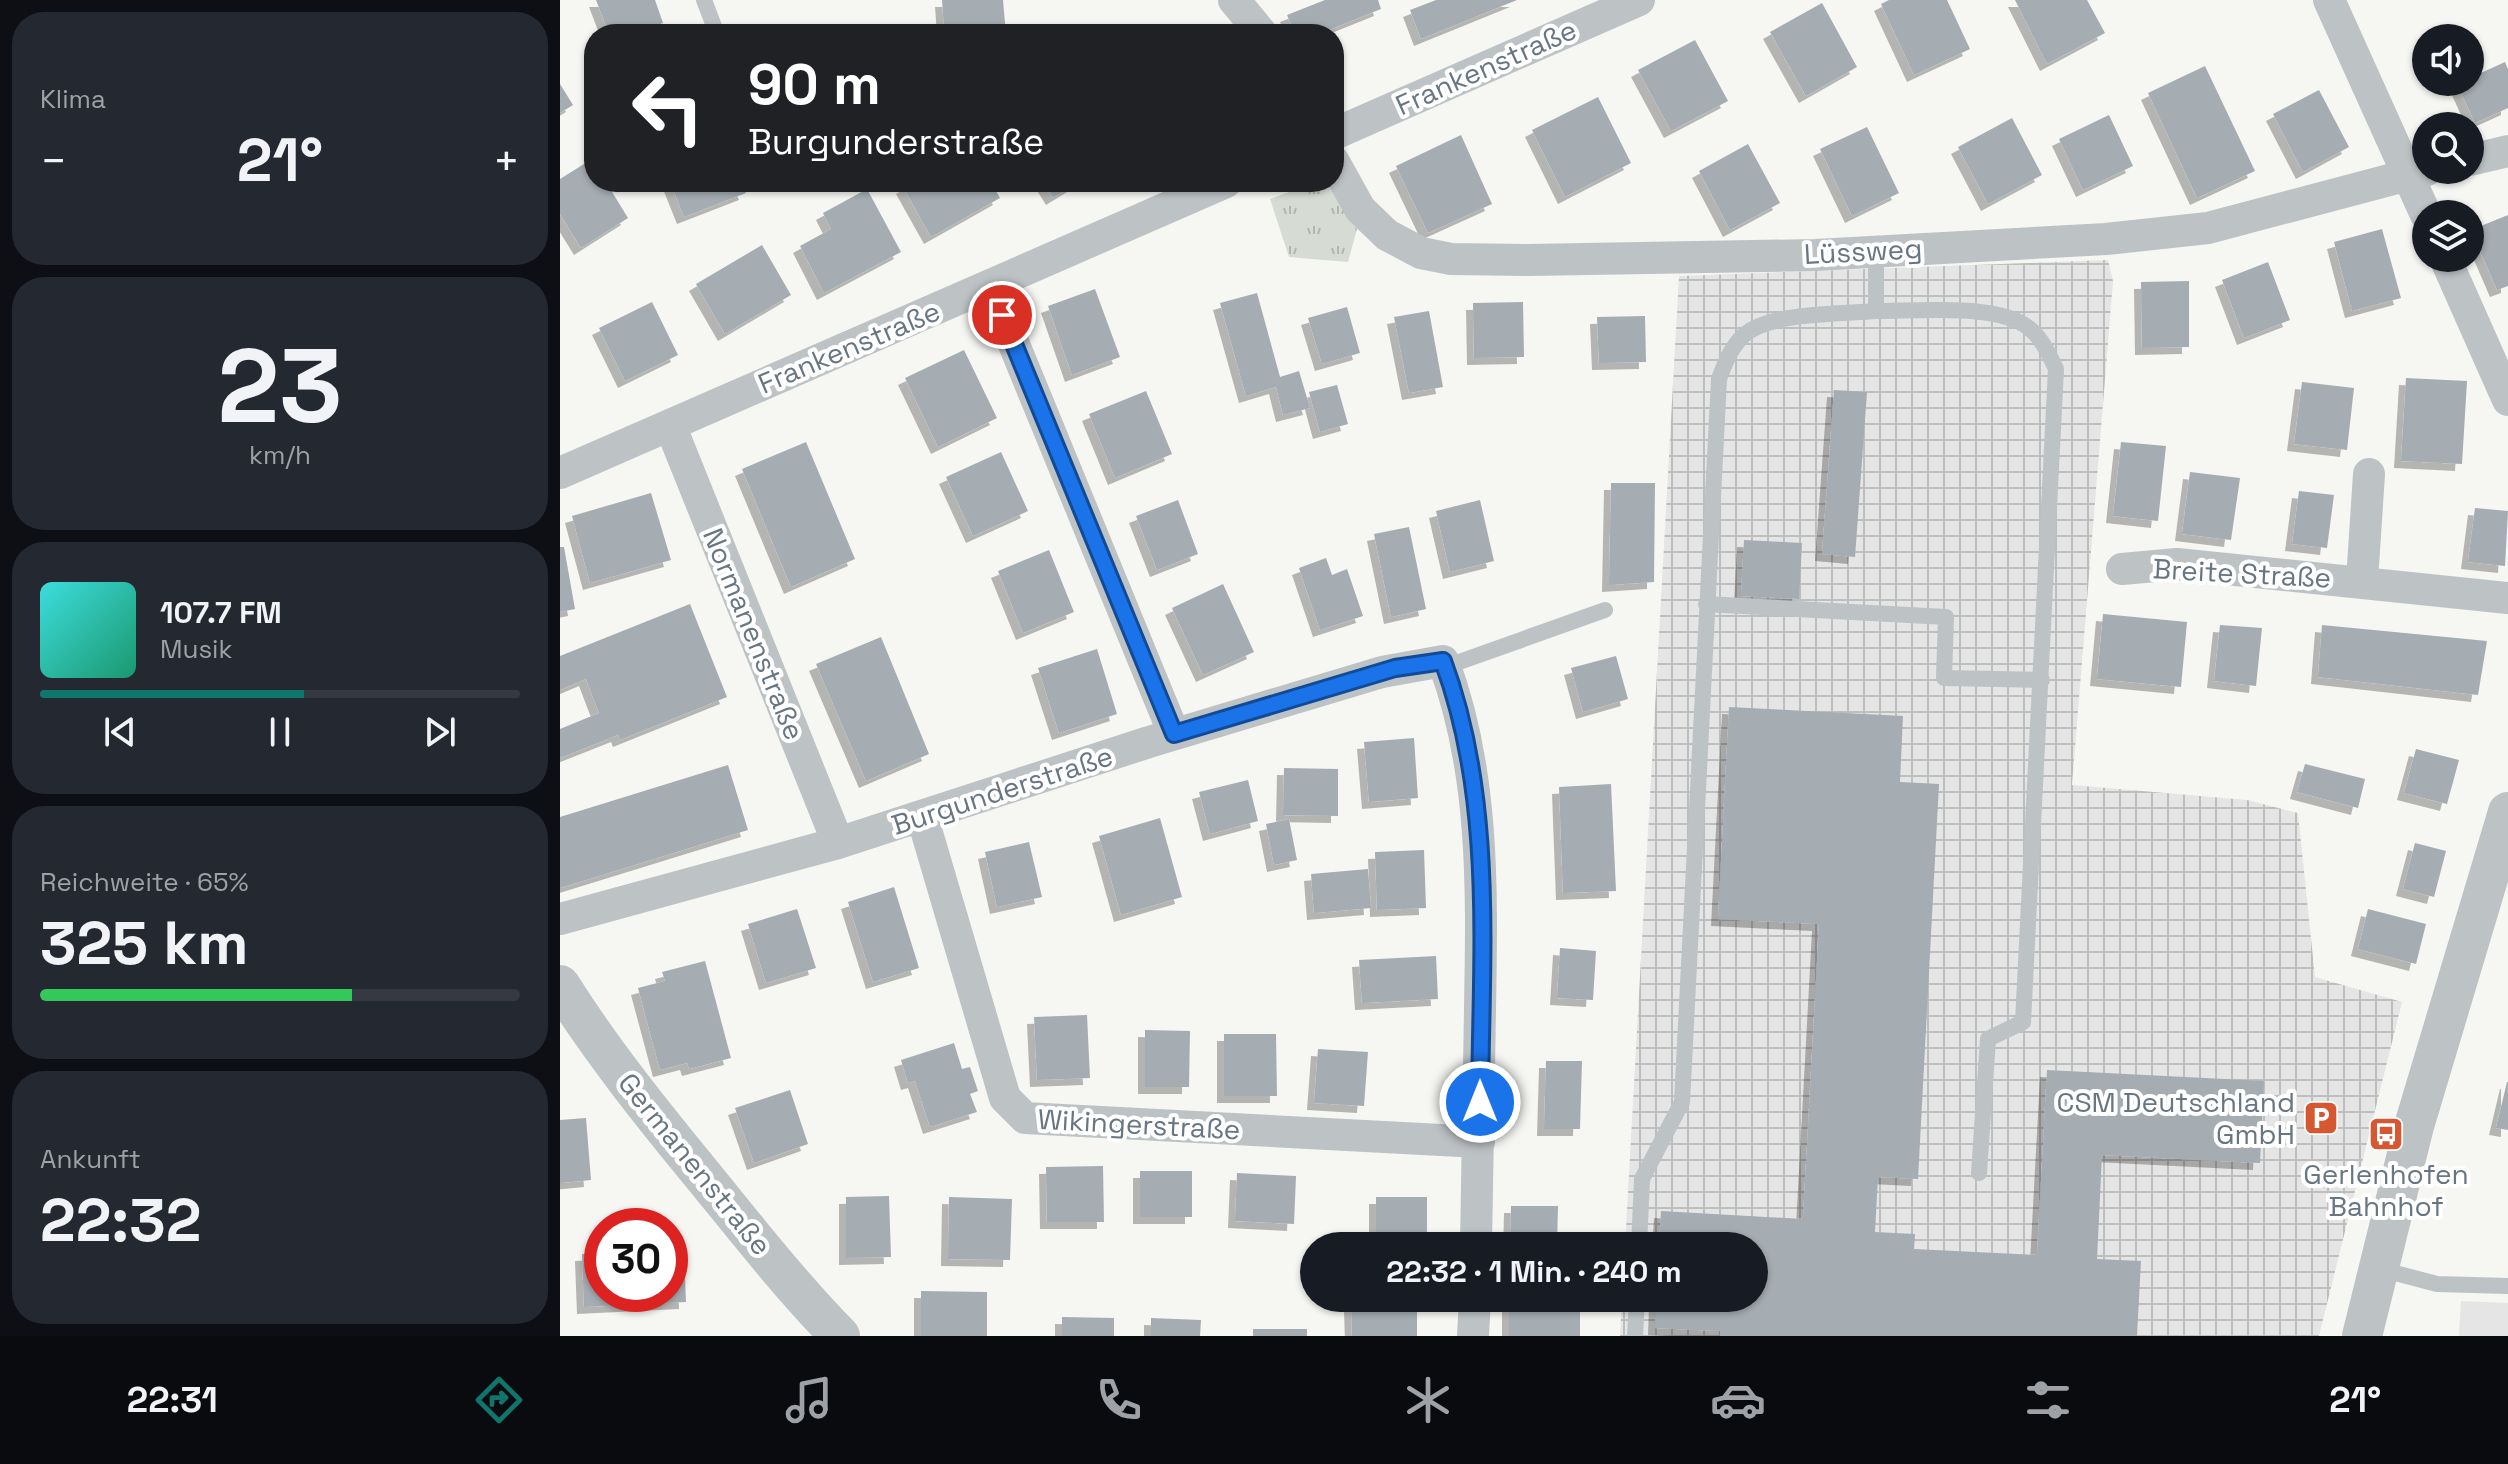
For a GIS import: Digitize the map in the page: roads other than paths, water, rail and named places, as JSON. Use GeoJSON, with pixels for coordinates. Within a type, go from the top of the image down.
{"type":"FeatureCollection","features":[{"type":"Feature","properties":{"kind":"street"},"geometry":{"type":"LineString","coordinates":[[1234,0],[1254,24]]}},
{"type":"Feature","properties":{"kind":"street","name":"Frankenstraße"},"geometry":{"type":"LineString","coordinates":[[1344,130],[1639,0]]}},
{"type":"Feature","properties":{"kind":"street"},"geometry":{"type":"LineString","coordinates":[[2329,0],[2412,160]]}},
{"type":"Feature","properties":{"kind":"street"},"geometry":{"type":"LineString","coordinates":[[2484,157],[2508,151]]}},
{"type":"Feature","properties":{"kind":"street","name":"Lüssweg"},"geometry":{"type":"LineString","coordinates":[[1344,180],[1360,209],[1387,235],[1421,253],[1451,259],[1559,260],[1876,251],[2106,239],[2208,228],[2412,174]]}},
{"type":"Feature","properties":{"kind":"street","name":"Frankenstraße"},"geometry":{"type":"LineString","coordinates":[[560,473],[1203,192]]}},
{"type":"Feature","properties":{"kind":"street"},"geometry":{"type":"LineString","coordinates":[[2451,272],[2508,400]]}},
{"type":"Feature","properties":{"kind":"street"},"geometry":{"type":"LineString","coordinates":[[990,286],[1174,734]]}},
{"type":"Feature","properties":{"kind":"street","name":"Normanenstraße"},"geometry":{"type":"LineString","coordinates":[[670,425],[838,843]]}},
{"type":"Feature","properties":{"kind":"street","name":"Breite Straße"},"geometry":{"type":"LineString","coordinates":[[2362,581],[2369,474]]}},
{"type":"Feature","properties":{"kind":"street","name":"Breite Straße"},"geometry":{"type":"LineString","coordinates":[[2122,569],[2177,564],[2508,598]]}},
{"type":"Feature","properties":{"kind":"street"},"geometry":{"type":"LineString","coordinates":[[1444,664],[1461,719],[1475,801],[1481,896],[1476,1232]]}},
{"type":"Feature","properties":{"kind":"street","name":"Burgunderstraße"},"geometry":{"type":"LineString","coordinates":[[560,919],[838,843],[1174,734],[1395,668],[1444,664]]}},
{"type":"Feature","properties":{"kind":"street"},"geometry":{"type":"LineString","coordinates":[[2362,1336],[2414,1126],[2508,812]]}},
{"type":"Feature","properties":{"kind":"street","name":"Wikingerstraße"},"geometry":{"type":"LineString","coordinates":[[922,816],[1005,1098],[1025,1118],[1479,1142]]}},
{"type":"Feature","properties":{"kind":"street","name":"Germanenstraße"},"geometry":{"type":"LineString","coordinates":[[560,985],[590,1032],[686,1155],[764,1252],[838,1336]]}},
{"type":"Feature","properties":{"kind":"street"},"geometry":{"type":"LineString","coordinates":[[1473,1336],[1474,1312]]}},
{"type":"Feature","properties":{"kind":"lane"},"geometry":{"type":"LineString","coordinates":[[704,0],[713,24]]}},
{"type":"Feature","properties":{"kind":"lane"},"geometry":{"type":"LineString","coordinates":[[1876,251],[1876,311]]}},
{"type":"Feature","properties":{"kind":"lane"},"geometry":{"type":"LineString","coordinates":[[1640,1232],[1642,1179],[1682,1102],[1719,379],[1731,349],[1746,333],[1777,320],[1876,311],[1998,314],[2024,325],[2040,340],[2056,369],[2023,1022],[1988,1039],[1979,1173]]}},
{"type":"Feature","properties":{"kind":"lane"},"geometry":{"type":"LineString","coordinates":[[1706,604],[1946,617],[1944,678],[2042,680]]}},
{"type":"Feature","properties":{"kind":"lane"},"geometry":{"type":"LineString","coordinates":[[1444,664],[1605,610]]}},
{"type":"Feature","properties":{"kind":"lane"},"geometry":{"type":"LineString","coordinates":[[2378,1269],[2437,1284],[2508,1286]]}},
{"type":"Feature","properties":{"kind":"lane"},"geometry":{"type":"LineString","coordinates":[[1635,1336],[1636,1312]]}},
{"type":"Feature","properties":{"kind":"place","name":"CSM Deutschland GmbH"},"geometry":{"type":"Point","coordinates":[2321,1118]}},
{"type":"Feature","properties":{"kind":"place","name":"Gerlenhofen Bahnhof"},"geometry":{"type":"Point","coordinates":[2386,1134]}}]}
